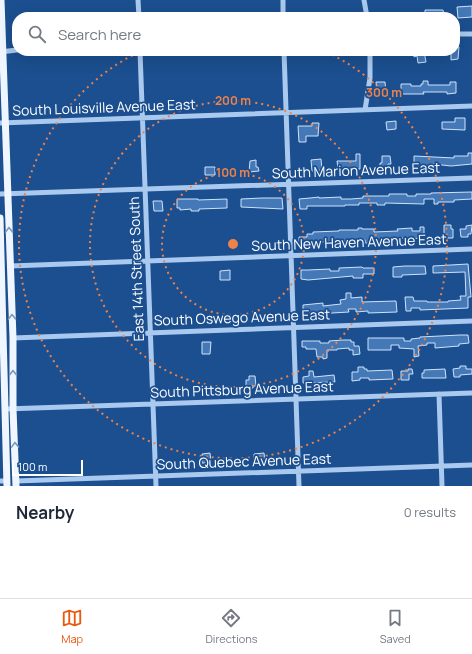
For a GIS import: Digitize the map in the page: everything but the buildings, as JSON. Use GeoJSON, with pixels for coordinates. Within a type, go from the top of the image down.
{"type":"FeatureCollection","features":[{"type":"Feature","properties":{"kind":"main road"},"geometry":{"type":"LineString","coordinates":[[0,218],[4,338],[5,483],[16,483],[13,338],[10,266],[4,194],[1,0]]}},
{"type":"Feature","properties":{"kind":"main road"},"geometry":{"type":"LineString","coordinates":[[1,264],[10,266]]}},
{"type":"Feature","properties":{"kind":"main road"},"geometry":{"type":"LineString","coordinates":[[4,338],[13,338]]}},
{"type":"Feature","properties":{"kind":"street"},"geometry":{"type":"LineString","coordinates":[[138,0],[139,12]]}},
{"type":"Feature","properties":{"kind":"street"},"geometry":{"type":"LineString","coordinates":[[283,0],[283,12]]}},
{"type":"Feature","properties":{"kind":"street"},"geometry":{"type":"LineString","coordinates":[[364,0],[366,12]]}},
{"type":"Feature","properties":{"kind":"street"},"geometry":{"type":"LineString","coordinates":[[460,34],[472,34]]}},
{"type":"Feature","properties":{"kind":"street"},"geometry":{"type":"LineString","coordinates":[[1,52],[12,51]]}},
{"type":"Feature","properties":{"kind":"street","name":"East 14th Street South"},"geometry":{"type":"LineString","coordinates":[[140,56],[156,486]]}},
{"type":"Feature","properties":{"kind":"street"},"geometry":{"type":"LineString","coordinates":[[284,56],[299,486]]}},
{"type":"Feature","properties":{"kind":"street"},"geometry":{"type":"LineString","coordinates":[[366,110],[370,78],[370,56]]}},
{"type":"Feature","properties":{"kind":"street","name":"South Louisville Avenue East"},"geometry":{"type":"LineString","coordinates":[[3,123],[472,106]]}},
{"type":"Feature","properties":{"kind":"street","name":"South Marion Avenue East"},"geometry":{"type":"LineString","coordinates":[[4,194],[472,178]]}},
{"type":"Feature","properties":{"kind":"street","name":"South New Haven Avenue East"},"geometry":{"type":"LineString","coordinates":[[10,266],[472,249]]}},
{"type":"Feature","properties":{"kind":"street","name":"South Oswego Avenue East"},"geometry":{"type":"LineString","coordinates":[[13,338],[472,321]]}},
{"type":"Feature","properties":{"kind":"street","name":"South Pittsburg Avenue East"},"geometry":{"type":"LineString","coordinates":[[5,409],[472,393]]}},
{"type":"Feature","properties":{"kind":"street"},"geometry":{"type":"LineString","coordinates":[[439,394],[442,486]]}},
{"type":"Feature","properties":{"kind":"street","name":"South Quebec Avenue East"},"geometry":{"type":"LineString","coordinates":[[16,483],[155,476],[472,465]]}}]}
